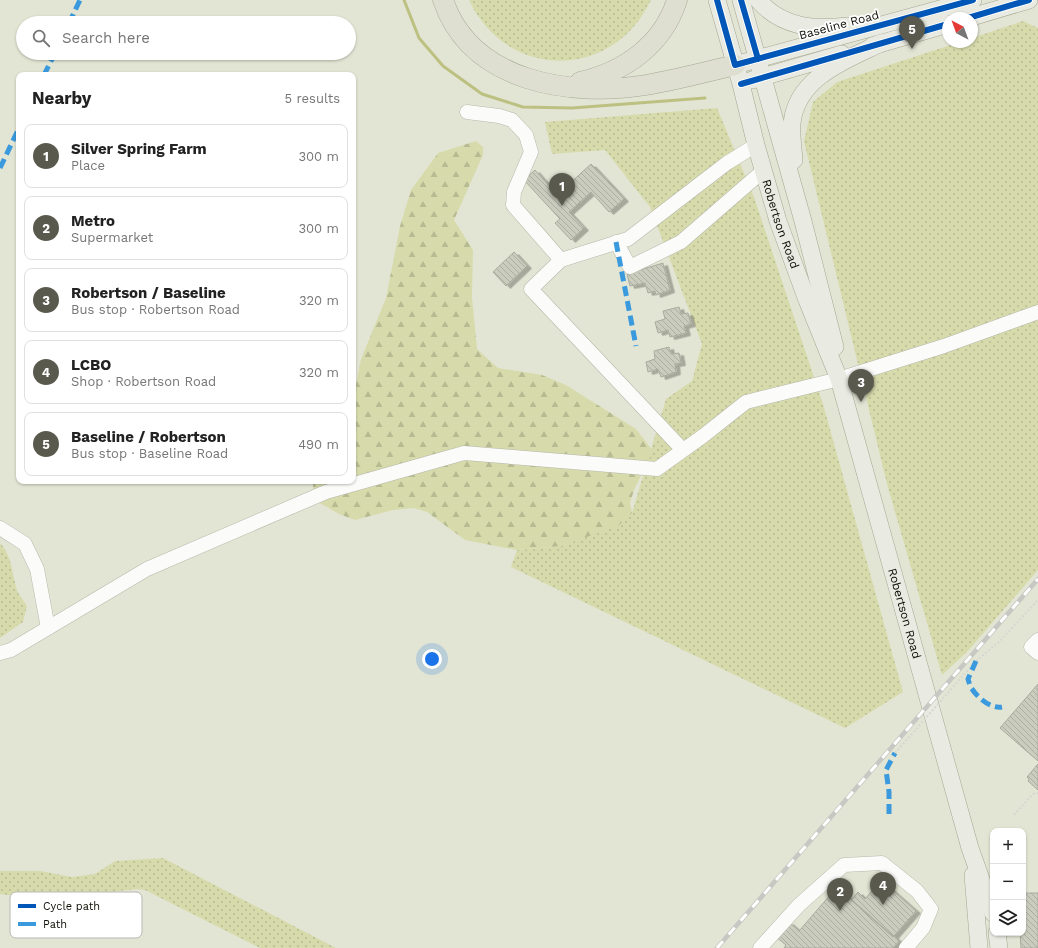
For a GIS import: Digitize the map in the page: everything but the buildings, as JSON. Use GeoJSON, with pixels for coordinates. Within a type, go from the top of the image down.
{"type":"FeatureCollection","features":[{"type":"Feature","properties":{"kind":"highway"},"geometry":{"type":"LineString","coordinates":[[443,0],[450,16],[466,39],[486,58],[499,67],[539,83],[600,88],[646,85],[738,74]]}},
{"type":"Feature","properties":{"kind":"highway"},"geometry":{"type":"LineString","coordinates":[[556,85],[593,79],[618,69],[640,55],[660,34],[668,22],[677,0]]}},
{"type":"Feature","properties":{"kind":"main road","name":"Robertson Road"},"geometry":{"type":"LineString","coordinates":[[717,0],[778,221],[807,300],[839,379],[970,848],[990,905]]}},
{"type":"Feature","properties":{"kind":"main road","name":"Robertson Road"},"geometry":{"type":"LineString","coordinates":[[742,0],[762,77],[803,221],[834,344],[839,379]]}},
{"type":"Feature","properties":{"kind":"main road"},"geometry":{"type":"LineString","coordinates":[[758,0],[769,10],[789,22],[818,28],[853,25],[951,6]]}},
{"type":"Feature","properties":{"kind":"main road","name":"Baseline Road"},"geometry":{"type":"LineString","coordinates":[[738,74],[758,59],[951,6],[974,11],[1029,0]]}},
{"type":"Feature","properties":{"kind":"main road"},"geometry":{"type":"LineString","coordinates":[[738,74],[762,77],[942,26]]}},
{"type":"Feature","properties":{"kind":"main road"},"geometry":{"type":"LineString","coordinates":[[803,221],[791,133],[792,122],[797,107],[806,90],[820,75],[837,64],[882,43]]}},
{"type":"Feature","properties":{"kind":"main road","name":"Robertson Road"},"geometry":{"type":"LineString","coordinates":[[970,848],[980,948]]}},
{"type":"Feature","properties":{"kind":"main road"},"geometry":{"type":"LineString","coordinates":[[997,936],[999,948]]}},
{"type":"Feature","properties":{"kind":"lane"},"geometry":{"type":"LineString","coordinates":[[467,112],[499,116],[512,120],[526,135],[531,152],[514,192],[513,205],[561,260]]}},
{"type":"Feature","properties":{"kind":"lane"},"geometry":{"type":"LineString","coordinates":[[683,450],[531,289],[561,260],[628,239],[727,163],[756,145]]}},
{"type":"Feature","properties":{"kind":"lane"},"geometry":{"type":"LineString","coordinates":[[616,242],[630,267],[681,242],[764,170]]}},
{"type":"Feature","properties":{"kind":"lane"},"geometry":{"type":"LineString","coordinates":[[356,483],[464,453],[657,469],[703,436],[746,402],[839,379],[944,346],[1037,313]]}},
{"type":"Feature","properties":{"kind":"lane"},"geometry":{"type":"LineString","coordinates":[[0,654],[11,650],[146,569],[326,492],[354,484]]}},
{"type":"Feature","properties":{"kind":"lane"},"geometry":{"type":"LineString","coordinates":[[0,528],[25,544],[37,569],[48,628]]}},
{"type":"Feature","properties":{"kind":"lane"},"geometry":{"type":"LineString","coordinates":[[1038,640],[1031,647],[1038,653]]}},
{"type":"Feature","properties":{"kind":"lane"},"geometry":{"type":"LineString","coordinates":[[760,948],[799,905],[844,865],[882,862],[917,891],[931,909],[923,928],[906,948]]}},
{"type":"Feature","properties":{"kind":"path"},"geometry":{"type":"LineString","coordinates":[[895,753],[976,661],[999,642],[1038,600]]}},
{"type":"Feature","properties":{"kind":"path"},"geometry":{"type":"LineString","coordinates":[[1014,815],[1033,794],[1038,793]]}},
{"type":"Feature","properties":{"kind":"green space"},"geometry":{"type":"Polygon","coordinates":[[[469,0],[651,0],[634,27],[612,46],[587,57],[560,61],[533,57],[508,46],[486,27],[469,0]]]}},
{"type":"Feature","properties":{"kind":"green space"},"geometry":{"type":"Polygon","coordinates":[[[1023,21],[1038,28],[1038,570],[967,652],[942,675],[887,484],[804,141],[813,102],[837,82],[942,48],[978,48],[978,36],[1023,21]]]}},
{"type":"Feature","properties":{"kind":"green space"},"geometry":{"type":"Polygon","coordinates":[[[717,108],[754,197],[823,404],[903,692],[845,728],[511,567],[517,550],[561,546],[632,513],[666,399],[692,381],[702,344],[650,207],[605,150],[552,154],[545,122],[717,108]]]}},
{"type":"Feature","properties":{"kind":"green space"},"geometry":{"type":"Polygon","coordinates":[[[476,141],[483,147],[483,155],[454,220],[473,250],[472,297],[477,349],[498,368],[542,375],[566,385],[636,429],[653,451],[634,490],[630,503],[632,513],[618,526],[561,546],[517,550],[465,540],[427,512],[414,508],[393,510],[355,520],[339,514],[318,502],[313,493],[313,484],[356,484],[356,385],[361,359],[386,298],[400,226],[411,190],[438,153],[476,141]]]}},
{"type":"Feature","properties":{"kind":"green space"},"geometry":{"type":"Polygon","coordinates":[[[0,543],[7,553],[18,592],[27,606],[23,622],[0,638],[0,543]]]}},
{"type":"Feature","properties":{"kind":"green space"},"geometry":{"type":"Polygon","coordinates":[[[163,858],[336,948],[260,948],[145,890],[137,889],[110,892],[10,892],[10,895],[0,894],[0,871],[40,871],[72,877],[95,874],[115,861],[163,858]]]}},
{"type":"Feature","properties":{"kind":"waterway"},"geometry":{"type":"LineString","coordinates":[[404,0],[419,38],[443,66],[482,94],[523,107],[572,108],[705,98]]}},
{"type":"Feature","properties":{"kind":"railway"},"geometry":{"type":"LineString","coordinates":[[717,948],[1038,579]]}},
{"type":"Feature","properties":{"kind":"marked path"},"geometry":{"type":"LineString","coordinates":[[72,16],[80,0]]}},
{"type":"Feature","properties":{"kind":"marked path"},"geometry":{"type":"LineString","coordinates":[[46,72],[52,60]]}},
{"type":"Feature","properties":{"kind":"marked path"},"geometry":{"type":"LineString","coordinates":[[0,168],[16,134]]}},
{"type":"Feature","properties":{"kind":"marked path"},"geometry":{"type":"LineString","coordinates":[[616,242],[636,346]]}},
{"type":"Feature","properties":{"kind":"marked path"},"geometry":{"type":"LineString","coordinates":[[976,661],[968,679],[971,688],[989,705],[1002,707]]}},
{"type":"Feature","properties":{"kind":"marked path"},"geometry":{"type":"LineString","coordinates":[[889,814],[889,792],[886,770],[895,753]]}},
{"type":"Feature","properties":{"kind":"cycle path"},"geometry":{"type":"LineString","coordinates":[[717,0],[735,65],[973,0]]}},
{"type":"Feature","properties":{"kind":"cycle path"},"geometry":{"type":"LineString","coordinates":[[741,0],[758,59]]}},
{"type":"Feature","properties":{"kind":"cycle path"},"geometry":{"type":"LineString","coordinates":[[978,15],[1029,0]]}},
{"type":"Feature","properties":{"kind":"cycle path"},"geometry":{"type":"LineString","coordinates":[[741,84],[942,26]]}},
{"type":"Feature","properties":{"kind":"place","name":"Baseline / Robertson"},"geometry":{"type":"Point","coordinates":[912,49]}},
{"type":"Feature","properties":{"kind":"place","name":"Silver Spring Farm"},"geometry":{"type":"Point","coordinates":[562,206]}},
{"type":"Feature","properties":{"kind":"place","name":"Robertson / Baseline"},"geometry":{"type":"Point","coordinates":[861,402]}},
{"type":"Feature","properties":{"kind":"place","name":"LCBO"},"geometry":{"type":"Point","coordinates":[883,905]}},
{"type":"Feature","properties":{"kind":"place","name":"Metro"},"geometry":{"type":"Point","coordinates":[840,911]}}]}
